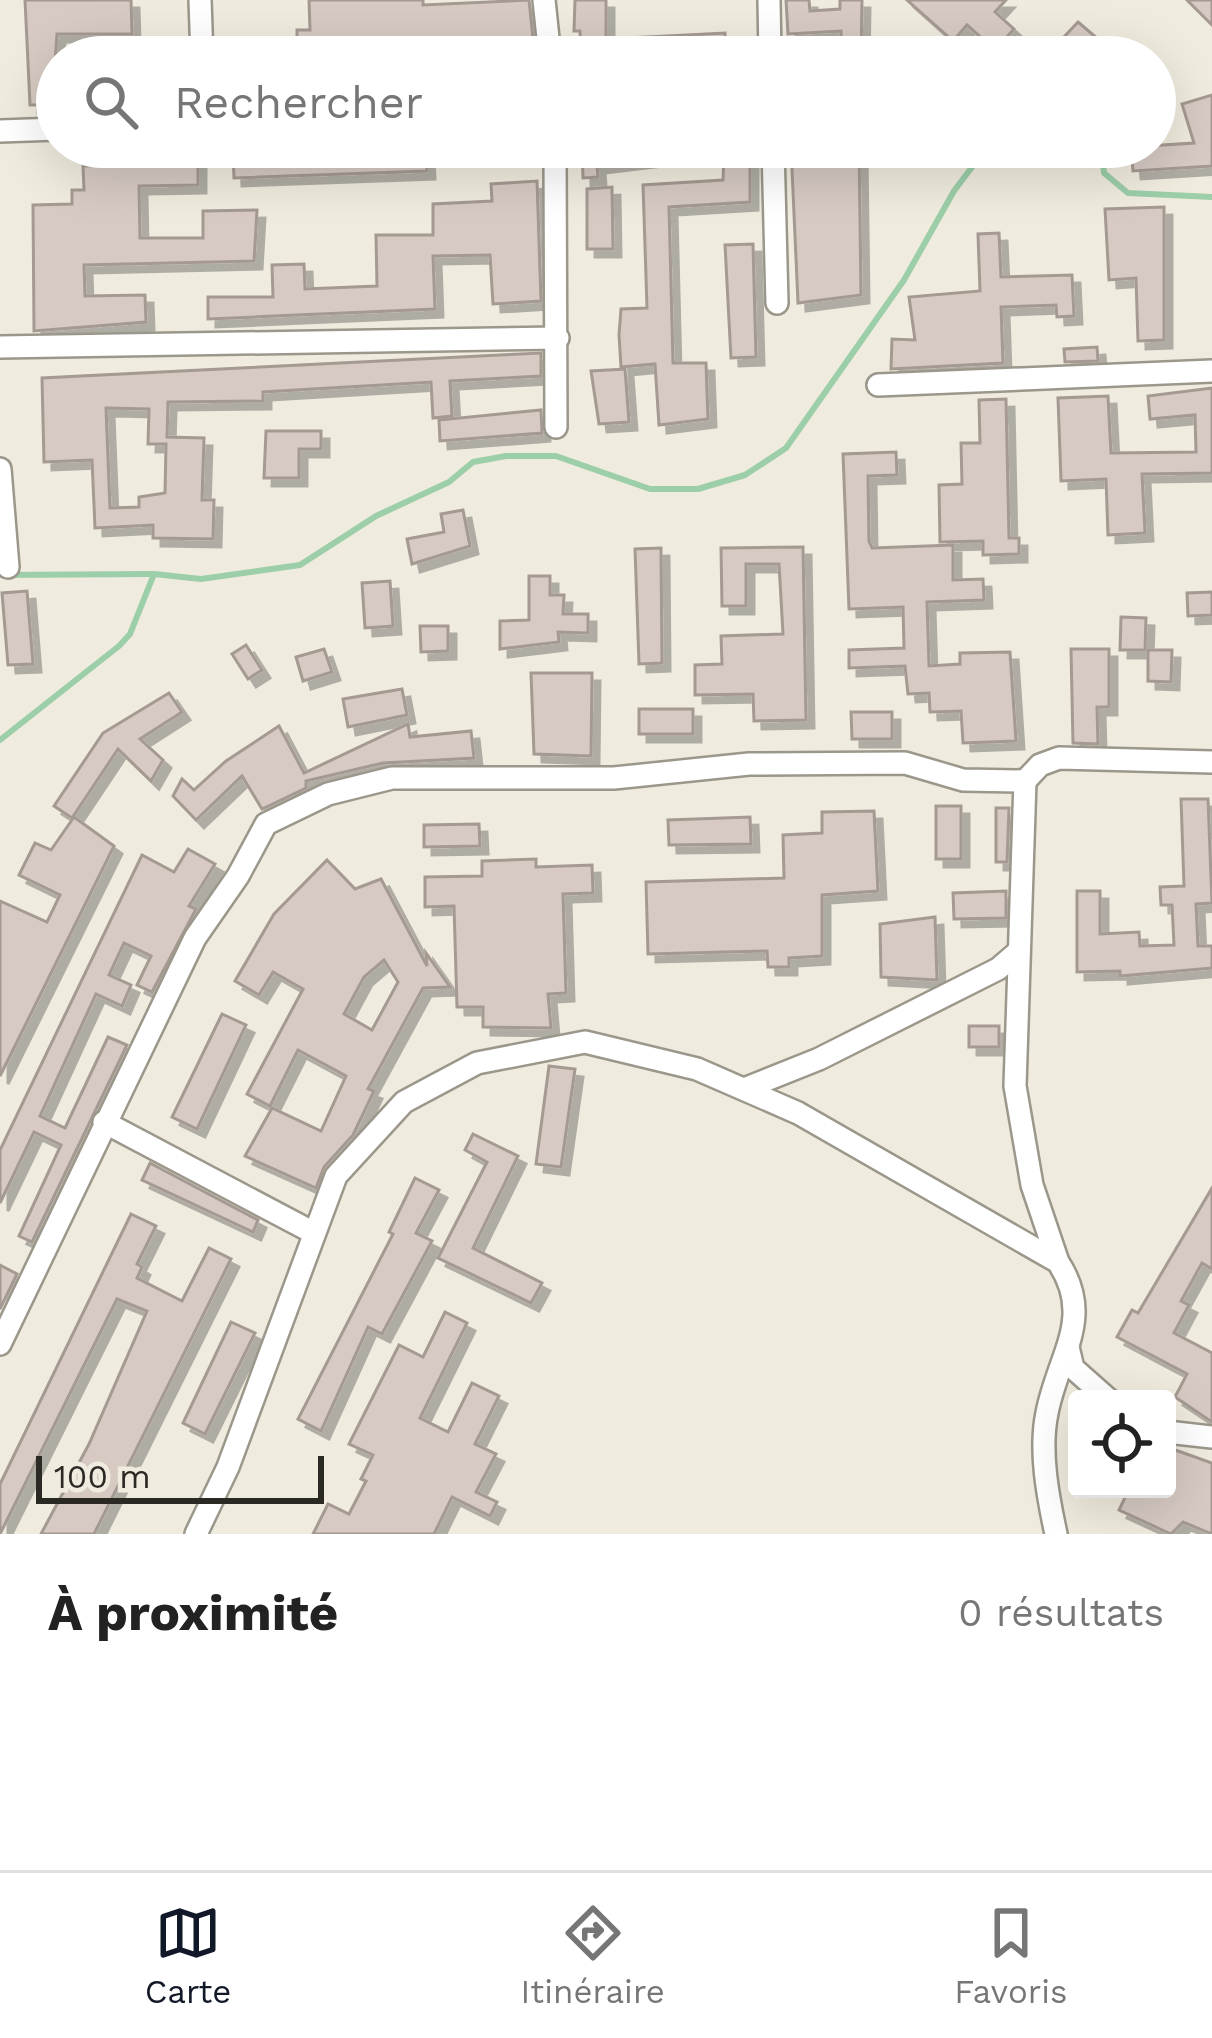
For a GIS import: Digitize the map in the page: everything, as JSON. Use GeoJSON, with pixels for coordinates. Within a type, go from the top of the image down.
{"type":"FeatureCollection","features":[{"type":"Feature","properties":{"kind":"street"},"geometry":{"type":"LineString","coordinates":[[200,0],[201,36]]}},
{"type":"Feature","properties":{"kind":"street"},"geometry":{"type":"LineString","coordinates":[[544,0],[548,36]]}},
{"type":"Feature","properties":{"kind":"street"},"geometry":{"type":"LineString","coordinates":[[769,0],[770,36]]}},
{"type":"Feature","properties":{"kind":"street"},"geometry":{"type":"LineString","coordinates":[[0,131],[36,130]]}},
{"type":"Feature","properties":{"kind":"street"},"geometry":{"type":"LineString","coordinates":[[555,168],[556,427]]}},
{"type":"Feature","properties":{"kind":"street"},"geometry":{"type":"LineString","coordinates":[[774,168],[777,303]]}},
{"type":"Feature","properties":{"kind":"street"},"geometry":{"type":"LineString","coordinates":[[0,347],[558,338]]}},
{"type":"Feature","properties":{"kind":"street"},"geometry":{"type":"LineString","coordinates":[[878,385],[1212,371]]}},
{"type":"Feature","properties":{"kind":"street"},"geometry":{"type":"LineString","coordinates":[[0,469],[8,567]]}},
{"type":"Feature","properties":{"kind":"street"},"geometry":{"type":"LineString","coordinates":[[1055,1534],[1046,1413],[1076,1314],[1073,1284],[1058,1262],[1032,1186],[1015,1086],[1025,781],[1040,766],[1059,758],[1212,762]]}},
{"type":"Feature","properties":{"kind":"street"},"geometry":{"type":"LineString","coordinates":[[0,1344],[195,938],[238,876],[266,824],[328,794],[392,778],[614,778],[749,764],[905,763],[963,780],[1025,781]]}},
{"type":"Feature","properties":{"kind":"street"},"geometry":{"type":"LineString","coordinates":[[743,1089],[819,1059],[998,969],[1019,951]]}},
{"type":"Feature","properties":{"kind":"street"},"geometry":{"type":"LineString","coordinates":[[196,1534],[228,1467],[336,1176],[404,1102],[477,1063],[585,1042],[697,1069],[798,1113],[1058,1262]]}},
{"type":"Feature","properties":{"kind":"street"},"geometry":{"type":"LineString","coordinates":[[104,1122],[314,1233]]}},
{"type":"Feature","properties":{"kind":"street"},"geometry":{"type":"LineString","coordinates":[[1068,1347],[1073,1368],[1098,1390]]}},
{"type":"Feature","properties":{"kind":"street"},"geometry":{"type":"LineString","coordinates":[[1176,1433],[1212,1437]]}},
{"type":"Feature","properties":{"kind":"building"},"geometry":{"type":"Polygon","coordinates":[[[25,0],[131,0],[132,34],[36,36],[36,105],[30,105],[25,0]]]}},
{"type":"Feature","properties":{"kind":"building"},"geometry":{"type":"Polygon","coordinates":[[[309,0],[423,0],[423,5],[529,0],[533,36],[297,36],[297,30],[310,30],[309,0]]]}},
{"type":"Feature","properties":{"kind":"building"},"geometry":{"type":"Polygon","coordinates":[[[575,0],[606,0],[606,36],[580,36],[580,31],[574,31],[575,0]]]}},
{"type":"Feature","properties":{"kind":"building"},"geometry":{"type":"Polygon","coordinates":[[[786,0],[809,0],[810,11],[840,9],[840,0],[862,0],[861,36],[841,36],[841,31],[788,34],[786,0]]]}},
{"type":"Feature","properties":{"kind":"building"},"geometry":{"type":"Polygon","coordinates":[[[907,0],[1006,0],[995,12],[1014,29],[1008,36],[979,36],[967,25],[957,36],[947,36],[907,0]]]}},
{"type":"Feature","properties":{"kind":"building"},"geometry":{"type":"Polygon","coordinates":[[[1187,0],[1212,0],[1212,25],[1187,0]]]}},
{"type":"Feature","properties":{"kind":"building"},"geometry":{"type":"Polygon","coordinates":[[[1078,22],[1094,36],[1065,36],[1078,22]]]}},
{"type":"Feature","properties":{"kind":"building"},"geometry":{"type":"Polygon","coordinates":[[[1212,95],[1212,166],[1133,171],[1176,168],[1176,144],[1194,143],[1182,104],[1212,95]]]}},
{"type":"Feature","properties":{"kind":"building"},"geometry":{"type":"Polygon","coordinates":[[[83,168],[198,168],[198,185],[139,186],[140,238],[203,238],[203,211],[257,210],[254,261],[84,265],[85,296],[145,295],[146,322],[34,331],[33,205],[72,204],[72,190],[84,190],[83,168]]]}},
{"type":"Feature","properties":{"kind":"building"},"geometry":{"type":"Polygon","coordinates":[[[234,168],[427,168],[427,171],[234,178],[234,168]]]}},
{"type":"Feature","properties":{"kind":"building"},"geometry":{"type":"Polygon","coordinates":[[[583,168],[597,168],[598,177],[583,178],[583,168]]]}},
{"type":"Feature","properties":{"kind":"building"},"geometry":{"type":"Polygon","coordinates":[[[723,168],[750,168],[750,202],[669,207],[673,363],[706,363],[708,419],[659,425],[655,364],[621,367],[621,309],[647,308],[643,185],[723,180],[723,168]]]}},
{"type":"Feature","properties":{"kind":"building"},"geometry":{"type":"Polygon","coordinates":[[[792,168],[859,168],[861,295],[798,303],[792,168]]]}},
{"type":"Feature","properties":{"kind":"building"},"geometry":{"type":"Polygon","coordinates":[[[537,181],[541,301],[493,304],[490,255],[433,256],[435,309],[208,319],[208,297],[273,297],[272,265],[304,264],[305,289],[377,286],[376,235],[433,235],[433,204],[492,201],[491,184],[537,181]]]}},
{"type":"Feature","properties":{"kind":"building"},"geometry":{"type":"Polygon","coordinates":[[[612,187],[613,249],[587,249],[587,189],[612,187]]]}},
{"type":"Feature","properties":{"kind":"building"},"geometry":{"type":"Polygon","coordinates":[[[1164,207],[1164,340],[1138,341],[1136,278],[1109,280],[1105,209],[1164,207]]]}},
{"type":"Feature","properties":{"kind":"building"},"geometry":{"type":"Polygon","coordinates":[[[999,233],[1001,277],[1072,275],[1074,316],[1057,317],[1056,305],[1001,307],[1003,363],[891,369],[892,339],[915,340],[909,297],[980,291],[978,234],[999,233]]]}},
{"type":"Feature","properties":{"kind":"building"},"geometry":{"type":"Polygon","coordinates":[[[753,244],[756,357],[731,358],[725,245],[753,244]]]}},
{"type":"Feature","properties":{"kind":"building"},"geometry":{"type":"Polygon","coordinates":[[[1097,347],[1098,361],[1065,362],[1064,349],[1097,347]]]}},
{"type":"Feature","properties":{"kind":"building"},"geometry":{"type":"Polygon","coordinates":[[[541,353],[541,376],[450,381],[452,416],[433,418],[431,382],[263,392],[263,401],[168,402],[167,437],[204,438],[202,500],[214,500],[213,539],[153,538],[153,525],[95,528],[92,460],[44,462],[42,378],[541,353]],[[106,408],[110,508],[139,507],[139,497],[165,493],[166,444],[148,444],[149,409],[106,408]]]}},
{"type":"Feature","properties":{"kind":"building"},"geometry":{"type":"Polygon","coordinates":[[[625,369],[629,422],[599,424],[591,371],[625,369]]]}},
{"type":"Feature","properties":{"kind":"building"},"geometry":{"type":"Polygon","coordinates":[[[1212,388],[1212,473],[1142,474],[1145,533],[1108,535],[1106,479],[1061,481],[1058,398],[1108,396],[1111,453],[1196,452],[1195,415],[1150,419],[1148,396],[1212,388]]]}},
{"type":"Feature","properties":{"kind":"building"},"geometry":{"type":"Polygon","coordinates":[[[1006,399],[1009,538],[1019,538],[1019,554],[983,555],[983,541],[940,542],[939,485],[962,484],[961,443],[980,443],[979,400],[1006,399]]]}},
{"type":"Feature","properties":{"kind":"building"},"geometry":{"type":"Polygon","coordinates":[[[541,410],[542,433],[440,441],[439,420],[541,410]]]}},
{"type":"Feature","properties":{"kind":"building"},"geometry":{"type":"Polygon","coordinates":[[[266,431],[321,431],[321,449],[299,449],[299,478],[264,478],[266,431]]]}},
{"type":"Feature","properties":{"kind":"building"},"geometry":{"type":"Polygon","coordinates":[[[896,452],[897,475],[868,476],[869,541],[872,548],[953,545],[953,580],[983,579],[984,600],[927,602],[929,666],[960,664],[960,653],[1010,652],[1016,741],[963,743],[961,711],[930,712],[929,693],[908,694],[905,666],[849,668],[849,650],[904,648],[903,607],[849,609],[843,454],[896,452]]]}},
{"type":"Feature","properties":{"kind":"building"},"geometry":{"type":"Polygon","coordinates":[[[463,510],[470,546],[412,564],[407,539],[444,532],[441,514],[463,510]]]}},
{"type":"Feature","properties":{"kind":"building"},"geometry":{"type":"Polygon","coordinates":[[[803,547],[806,720],[754,721],[753,694],[695,695],[695,665],[722,664],[721,636],[783,634],[779,564],[746,564],[746,606],[722,606],[721,548],[803,547]]]}},
{"type":"Feature","properties":{"kind":"building"},"geometry":{"type":"Polygon","coordinates":[[[661,548],[662,663],[639,664],[635,549],[661,548]]]}},
{"type":"Feature","properties":{"kind":"building"},"geometry":{"type":"Polygon","coordinates":[[[529,576],[550,576],[550,595],[564,595],[563,614],[588,614],[588,633],[558,632],[559,642],[500,649],[500,621],[529,620],[529,576]]]}},
{"type":"Feature","properties":{"kind":"building"},"geometry":{"type":"Polygon","coordinates":[[[390,581],[393,626],[365,628],[362,583],[390,581]]]}},
{"type":"Feature","properties":{"kind":"building"},"geometry":{"type":"Polygon","coordinates":[[[27,591],[33,664],[8,665],[2,593],[27,591]]]}},
{"type":"Feature","properties":{"kind":"building"},"geometry":{"type":"Polygon","coordinates":[[[1212,592],[1212,615],[1188,616],[1187,593],[1212,592]]]}},
{"type":"Feature","properties":{"kind":"building"},"geometry":{"type":"Polygon","coordinates":[[[1121,617],[1146,618],[1145,650],[1120,650],[1121,617]]]}},
{"type":"Feature","properties":{"kind":"building"},"geometry":{"type":"Polygon","coordinates":[[[420,626],[448,626],[448,651],[421,652],[420,626]]]}},
{"type":"Feature","properties":{"kind":"building"},"geometry":{"type":"Polygon","coordinates":[[[246,645],[262,670],[248,679],[232,654],[246,645]]]}},
{"type":"Feature","properties":{"kind":"building"},"geometry":{"type":"Polygon","coordinates":[[[324,649],[332,672],[303,681],[296,657],[324,649]]]}},
{"type":"Feature","properties":{"kind":"building"},"geometry":{"type":"Polygon","coordinates":[[[1071,649],[1109,649],[1109,707],[1097,707],[1098,744],[1073,743],[1071,649]]]}},
{"type":"Feature","properties":{"kind":"building"},"geometry":{"type":"Polygon","coordinates":[[[1148,650],[1172,650],[1171,682],[1148,681],[1148,650]]]}},
{"type":"Feature","properties":{"kind":"building"},"geometry":{"type":"Polygon","coordinates":[[[531,673],[592,673],[591,756],[534,754],[531,673]]]}},
{"type":"Feature","properties":{"kind":"building"},"geometry":{"type":"Polygon","coordinates":[[[402,689],[407,715],[348,727],[343,699],[402,689]]]}},
{"type":"Feature","properties":{"kind":"building"},"geometry":{"type":"Polygon","coordinates":[[[169,693],[182,712],[140,739],[163,760],[151,781],[118,749],[72,818],[54,806],[103,733],[169,693]]]}},
{"type":"Feature","properties":{"kind":"building"},"geometry":{"type":"Polygon","coordinates":[[[639,709],[693,709],[693,734],[639,734],[639,709]]]}},
{"type":"Feature","properties":{"kind":"building"},"geometry":{"type":"Polygon","coordinates":[[[851,712],[892,712],[892,739],[852,739],[851,712]]]}},
{"type":"Feature","properties":{"kind":"building"},"geometry":{"type":"Polygon","coordinates":[[[408,724],[410,737],[471,731],[474,758],[383,763],[306,781],[306,788],[262,809],[242,776],[196,820],[173,796],[182,779],[194,790],[226,761],[279,726],[304,773],[408,724]]]}},
{"type":"Feature","properties":{"kind":"building"},"geometry":{"type":"Polygon","coordinates":[[[1181,799],[1208,799],[1212,903],[1196,904],[1198,946],[1212,946],[1212,968],[1120,976],[1120,971],[1077,972],[1077,891],[1100,891],[1100,934],[1139,932],[1140,946],[1174,945],[1172,905],[1161,905],[1160,887],[1184,886],[1181,799]]]}},
{"type":"Feature","properties":{"kind":"building"},"geometry":{"type":"Polygon","coordinates":[[[936,806],[961,806],[961,859],[936,859],[936,806]]]}},
{"type":"Feature","properties":{"kind":"building"},"geometry":{"type":"Polygon","coordinates":[[[996,808],[1009,808],[1007,862],[996,862],[996,808]]]}},
{"type":"Feature","properties":{"kind":"building"},"geometry":{"type":"Polygon","coordinates":[[[874,811],[878,891],[822,895],[822,956],[789,958],[789,967],[768,967],[767,951],[648,954],[646,882],[784,878],[783,835],[822,833],[822,812],[874,811]]]}},
{"type":"Feature","properties":{"kind":"building"},"geometry":{"type":"Polygon","coordinates":[[[74,817],[114,846],[0,1076],[0,901],[47,922],[60,895],[19,875],[35,843],[51,850],[74,817]]]}},
{"type":"Feature","properties":{"kind":"building"},"geometry":{"type":"Polygon","coordinates":[[[750,817],[751,844],[669,845],[668,820],[750,817]]]}},
{"type":"Feature","properties":{"kind":"building"},"geometry":{"type":"Polygon","coordinates":[[[479,824],[480,846],[424,847],[424,825],[479,824]]]}},
{"type":"Feature","properties":{"kind":"building"},"geometry":{"type":"Polygon","coordinates":[[[188,849],[215,864],[189,906],[196,909],[152,992],[137,985],[151,956],[124,943],[109,975],[131,985],[122,1006],[96,994],[40,1116],[65,1128],[108,1037],[127,1045],[32,1242],[19,1236],[61,1145],[34,1132],[0,1203],[0,1150],[142,855],[174,872],[188,849]]]}},
{"type":"Feature","properties":{"kind":"building"},"geometry":{"type":"Polygon","coordinates":[[[536,859],[536,867],[592,865],[593,893],[563,894],[566,993],[548,994],[551,1028],[483,1027],[483,1007],[457,1007],[454,906],[425,907],[425,877],[482,876],[482,861],[536,859]]]}},
{"type":"Feature","properties":{"kind":"building"},"geometry":{"type":"Polygon","coordinates":[[[327,860],[355,889],[381,879],[427,966],[426,953],[450,987],[423,988],[368,1089],[374,1091],[353,1135],[324,1167],[316,1188],[245,1156],[272,1108],[321,1131],[346,1076],[298,1050],[270,1106],[247,1094],[303,989],[273,972],[259,995],[235,981],[274,914],[327,860]],[[384,960],[364,977],[344,1014],[372,1030],[398,982],[384,960]]]}},
{"type":"Feature","properties":{"kind":"building"},"geometry":{"type":"Polygon","coordinates":[[[1006,891],[1006,918],[954,919],[953,893],[1006,891]]]}},
{"type":"Feature","properties":{"kind":"building"},"geometry":{"type":"Polygon","coordinates":[[[935,917],[937,980],[881,977],[880,924],[935,917]]]}},
{"type":"Feature","properties":{"kind":"building"},"geometry":{"type":"Polygon","coordinates":[[[222,1014],[246,1025],[197,1129],[172,1117],[222,1014]]]}},
{"type":"Feature","properties":{"kind":"building"},"geometry":{"type":"Polygon","coordinates":[[[969,1026],[999,1026],[999,1047],[969,1047],[969,1026]]]}},
{"type":"Feature","properties":{"kind":"building"},"geometry":{"type":"Polygon","coordinates":[[[549,1066],[575,1069],[561,1167],[536,1164],[549,1066]]]}},
{"type":"Feature","properties":{"kind":"building"},"geometry":{"type":"Polygon","coordinates":[[[473,1134],[518,1156],[473,1248],[542,1283],[531,1303],[438,1258],[487,1162],[465,1150],[473,1134]]]}},
{"type":"Feature","properties":{"kind":"building"},"geometry":{"type":"Polygon","coordinates":[[[150,1163],[258,1220],[253,1232],[142,1180],[150,1163]]]}},
{"type":"Feature","properties":{"kind":"building"},"geometry":{"type":"Polygon","coordinates":[[[415,1178],[439,1190],[416,1233],[432,1241],[382,1334],[368,1327],[321,1431],[298,1419],[393,1234],[389,1232],[415,1178]]]}},
{"type":"Feature","properties":{"kind":"building"},"geometry":{"type":"Polygon","coordinates":[[[1212,1188],[1212,1269],[1202,1263],[1181,1301],[1189,1305],[1174,1333],[1212,1353],[1212,1422],[1176,1398],[1187,1374],[1117,1337],[1132,1310],[1138,1313],[1212,1188]]]}},
{"type":"Feature","properties":{"kind":"building"},"geometry":{"type":"Polygon","coordinates":[[[131,1214],[156,1226],[137,1264],[142,1267],[137,1278],[182,1301],[209,1248],[231,1259],[94,1534],[41,1534],[89,1444],[147,1311],[117,1299],[0,1534],[0,1484],[131,1214]]]}},
{"type":"Feature","properties":{"kind":"building"},"geometry":{"type":"Polygon","coordinates":[[[0,1265],[17,1274],[0,1309],[0,1265]]]}},
{"type":"Feature","properties":{"kind":"building"},"geometry":{"type":"Polygon","coordinates":[[[445,1312],[467,1323],[420,1418],[448,1432],[472,1383],[499,1396],[475,1444],[496,1454],[476,1492],[497,1502],[490,1516],[452,1497],[434,1534],[313,1534],[328,1504],[349,1514],[366,1481],[361,1479],[373,1455],[349,1444],[399,1345],[423,1357],[445,1312]]]}},
{"type":"Feature","properties":{"kind":"building"},"geometry":{"type":"Polygon","coordinates":[[[231,1322],[255,1333],[205,1434],[183,1423],[231,1322]]]}},
{"type":"Feature","properties":{"kind":"building"},"geometry":{"type":"Polygon","coordinates":[[[1176,1450],[1212,1463],[1212,1534],[1183,1522],[1171,1534],[1119,1510],[1125,1498],[1176,1498],[1176,1450]]]}},
{"type":"Feature","properties":{"kind":"waterway"},"geometry":{"type":"LineString","coordinates":[[0,740],[119,646],[130,634],[154,574],[201,579],[300,565],[376,516],[449,482],[473,462],[506,456],[556,456],[650,489],[698,489],[745,475],[786,448],[904,280],[971,168]]}},
{"type":"Feature","properties":{"kind":"waterway"},"geometry":{"type":"LineString","coordinates":[[1103,168],[1128,193],[1212,197]]}},
{"type":"Feature","properties":{"kind":"waterway"},"geometry":{"type":"LineString","coordinates":[[0,575],[152,574]]}}]}
